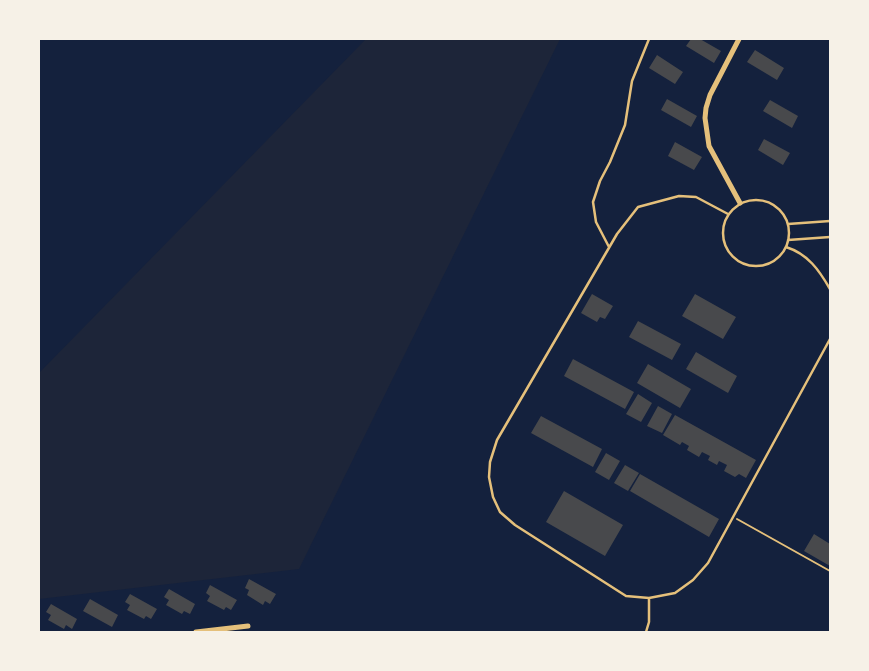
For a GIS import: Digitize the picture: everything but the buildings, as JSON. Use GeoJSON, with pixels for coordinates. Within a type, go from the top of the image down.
{"type":"FeatureCollection","features":[{"type":"Feature","properties":{"kind":"street"},"geometry":{"type":"LineString","coordinates":[[739,39],[710,95],[705,118],[708,146],[740,203]]}},
{"type":"Feature","properties":{"kind":"street"},"geometry":{"type":"LineString","coordinates":[[196,632],[248,626]]}},
{"type":"Feature","properties":{"kind":"lane"},"geometry":{"type":"LineString","coordinates":[[609,247],[596,222],[592,202],[625,126],[632,81],[649,39]]}},
{"type":"Feature","properties":{"kind":"lane"},"geometry":{"type":"LineString","coordinates":[[728,214],[696,198],[679,196],[638,207],[629,217],[609,247],[497,440],[490,462],[489,477],[493,497],[500,512],[515,525],[626,596],[649,598],[675,593],[694,580],[708,563],[830,339]]}},
{"type":"Feature","properties":{"kind":"lane"},"geometry":{"type":"LineString","coordinates":[[757,200],[773,204],[779,209],[788,224],[786,248],[768,264],[760,266],[743,263],[730,253],[725,246],[723,230],[728,214],[740,203],[757,200]]}},
{"type":"Feature","properties":{"kind":"lane"},"geometry":{"type":"LineString","coordinates":[[788,224],[830,221]]}},
{"type":"Feature","properties":{"kind":"lane"},"geometry":{"type":"LineString","coordinates":[[788,240],[830,237]]}},
{"type":"Feature","properties":{"kind":"lane"},"geometry":{"type":"LineString","coordinates":[[786,248],[806,257],[816,267],[830,289]]}},
{"type":"Feature","properties":{"kind":"lane"},"geometry":{"type":"LineString","coordinates":[[646,632],[649,622],[649,598]]}},
{"type":"Feature","properties":{"kind":"path"},"geometry":{"type":"LineString","coordinates":[[733,517],[830,571]]}},
{"type":"Feature","properties":{"kind":"shaded area"},"geometry":{"type":"Polygon","coordinates":[[[366,39],[560,39],[299,569],[39,599],[39,373],[366,39]]]}}]}
